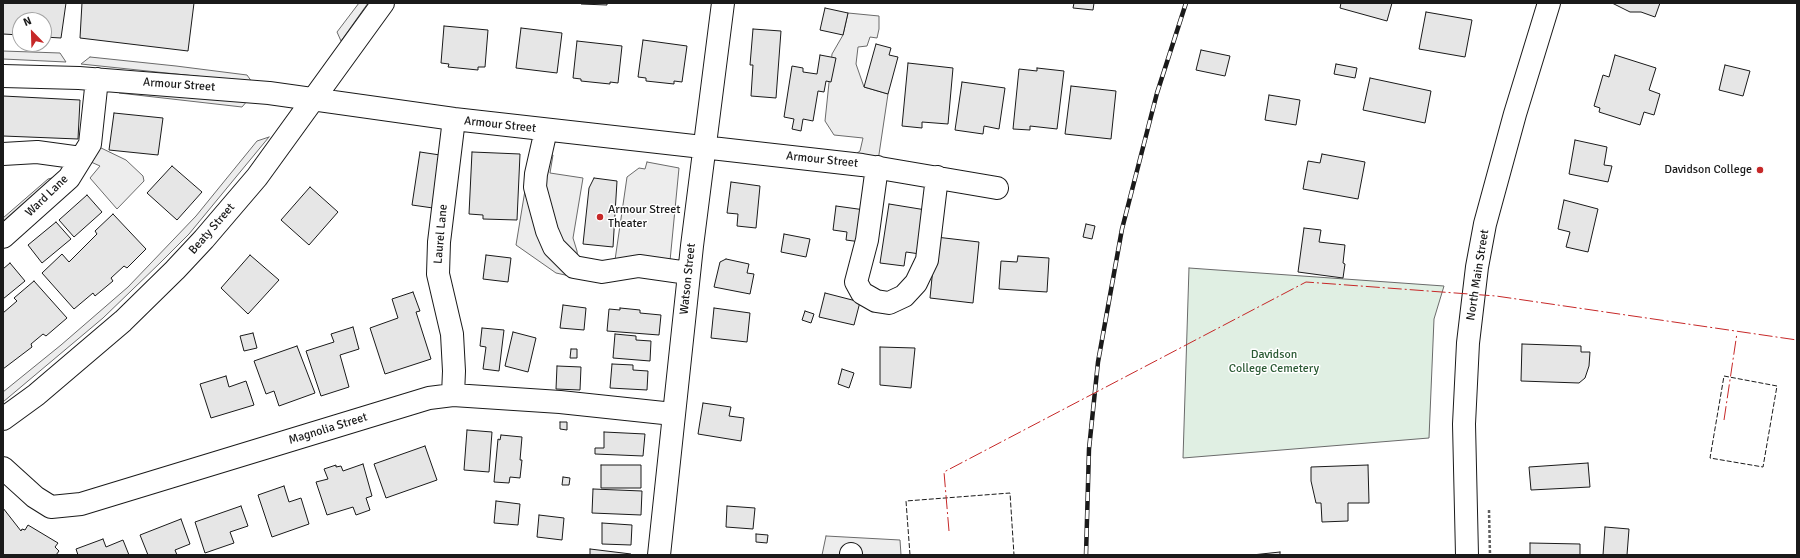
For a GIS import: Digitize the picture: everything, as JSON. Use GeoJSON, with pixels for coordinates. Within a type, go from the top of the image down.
{"type":"FeatureCollection","features":[{"type":"Feature","properties":{"kind":"street","name":"Beaty Street"},"geometry":{"type":"LineString","coordinates":[[3,420],[36,395],[123,321],[204,239],[257,177],[383,3]]}},
{"type":"Feature","properties":{"kind":"street","name":"Watson Street"},"geometry":{"type":"LineString","coordinates":[[659,555],[688,273],[723,3]]}},
{"type":"Feature","properties":{"kind":"street","name":"North Main Street"},"geometry":{"type":"LineString","coordinates":[[1467,555],[1464,424],[1468,344],[1477,267],[1485,224],[1513,121],[1549,3]]}},
{"type":"Feature","properties":{"kind":"street","name":"Armour Street"},"geometry":{"type":"LineString","coordinates":[[3,76],[97,79],[269,93],[454,119],[877,167],[996,188]]}},
{"type":"Feature","properties":{"kind":"street","name":"Ward Lane"},"geometry":{"type":"LineString","coordinates":[[3,237],[68,178],[90,144],[97,79]]}},
{"type":"Feature","properties":{"kind":"street","name":"Laurel Lane"},"geometry":{"type":"LineString","coordinates":[[452,395],[454,371],[452,334],[438,274],[439,242],[454,119]]}},
{"type":"Feature","properties":{"kind":"street"},"geometry":{"type":"LineString","coordinates":[[546,130],[536,174],[535,187],[547,231],[554,247],[574,267],[602,272],[639,266],[688,273]]}},
{"type":"Feature","properties":{"kind":"street"},"geometry":{"type":"LineString","coordinates":[[3,154],[37,152],[81,158]]}},
{"type":"Feature","properties":{"kind":"street"},"geometry":{"type":"LineString","coordinates":[[877,167],[867,240],[856,282],[862,293],[876,301],[890,302],[904,296],[916,283],[927,260],[937,178]]}},
{"type":"Feature","properties":{"kind":"street","name":"Magnolia Street"},"geometry":{"type":"LineString","coordinates":[[3,468],[35,497],[51,507],[81,504],[429,398],[452,395],[560,402],[673,414]]}},
{"type":"Feature","properties":{"kind":"path"},"geometry":{"type":"LineString","coordinates":[[1489,505],[1490,555]]}},
{"type":"Feature","properties":{"kind":"green space","name":"Davidson College Cemetery"},"geometry":{"type":"Polygon","coordinates":[[[1189,268],[1444,286],[1434,319],[1429,438],[1183,458],[1189,268]]]}},
{"type":"Feature","properties":{"kind":"shaded area"},"geometry":{"type":"Polygon","coordinates":[[[359,3],[368,3],[341,41],[337,32],[359,3]]]}},
{"type":"Feature","properties":{"kind":"shaded area"},"geometry":{"type":"Polygon","coordinates":[[[848,13],[879,16],[877,38],[870,37],[867,46],[858,47],[856,64],[864,87],[888,94],[878,161],[853,156],[860,151],[863,138],[834,135],[825,121],[832,54],[843,35],[848,13]]]}},
{"type":"Feature","properties":{"kind":"shaded area"},"geometry":{"type":"Polygon","coordinates":[[[3,51],[60,53],[66,62],[3,59],[3,51]]]}},
{"type":"Feature","properties":{"kind":"shaded area"},"geometry":{"type":"Polygon","coordinates":[[[90,57],[247,75],[252,82],[81,64],[90,57]]]}},
{"type":"Feature","properties":{"kind":"shaded area"},"geometry":{"type":"Polygon","coordinates":[[[117,85],[248,100],[242,107],[119,93],[117,85]]]}},
{"type":"Feature","properties":{"kind":"shaded area"},"geometry":{"type":"Polygon","coordinates":[[[269,137],[189,234],[161,262],[103,318],[3,402],[3,392],[61,345],[128,287],[196,216],[257,141],[269,137]]]}},
{"type":"Feature","properties":{"kind":"shaded area"},"geometry":{"type":"Polygon","coordinates":[[[97,146],[126,160],[143,176],[144,181],[117,209],[90,178],[100,166],[91,162],[97,146]]]}},
{"type":"Feature","properties":{"kind":"shaded area"},"geometry":{"type":"Polygon","coordinates":[[[531,154],[553,155],[550,173],[583,178],[573,238],[577,251],[579,278],[556,273],[516,245],[531,154]]]}},
{"type":"Feature","properties":{"kind":"shaded area"},"geometry":{"type":"Polygon","coordinates":[[[647,162],[679,168],[670,261],[615,260],[627,177],[639,168],[645,169],[647,162]]]}},
{"type":"Feature","properties":{"kind":"shaded area"},"geometry":{"type":"Polygon","coordinates":[[[52,178],[3,229],[3,218],[48,179],[52,178]]]}},
{"type":"Feature","properties":{"kind":"shaded area"},"geometry":{"type":"Polygon","coordinates":[[[826,536],[900,540],[901,555],[822,555],[826,536]]]}},
{"type":"Feature","properties":{"kind":"building"},"geometry":{"type":"Polygon","coordinates":[[[3,3],[66,3],[61,38],[52,37],[52,12],[12,12],[12,35],[3,34],[3,3]]]}},
{"type":"Feature","properties":{"kind":"building"},"geometry":{"type":"Polygon","coordinates":[[[82,3],[194,3],[188,51],[80,38],[82,3]]]}},
{"type":"Feature","properties":{"kind":"building"},"geometry":{"type":"Polygon","coordinates":[[[607,3],[607,5],[581,4],[607,3]]]}},
{"type":"Feature","properties":{"kind":"building"},"geometry":{"type":"Polygon","coordinates":[[[1074,3],[1094,3],[1093,10],[1073,8],[1074,3]]]}},
{"type":"Feature","properties":{"kind":"building"},"geometry":{"type":"Polygon","coordinates":[[[1341,3],[1392,3],[1387,21],[1340,8],[1341,3]]]}},
{"type":"Feature","properties":{"kind":"building"},"geometry":{"type":"Polygon","coordinates":[[[1612,3],[1660,3],[1655,17],[1641,12],[1630,12],[1612,3]]]}},
{"type":"Feature","properties":{"kind":"building"},"geometry":{"type":"Polygon","coordinates":[[[825,8],[848,13],[843,35],[820,30],[825,8]]]}},
{"type":"Feature","properties":{"kind":"building"},"geometry":{"type":"Polygon","coordinates":[[[1426,12],[1472,20],[1465,57],[1419,49],[1426,12]]]}},
{"type":"Feature","properties":{"kind":"building"},"geometry":{"type":"Polygon","coordinates":[[[444,26],[488,30],[485,67],[478,67],[478,70],[448,67],[449,64],[441,63],[444,26]]]}},
{"type":"Feature","properties":{"kind":"building"},"geometry":{"type":"Polygon","coordinates":[[[521,28],[562,33],[557,73],[516,68],[521,28]]]}},
{"type":"Feature","properties":{"kind":"building"},"geometry":{"type":"Polygon","coordinates":[[[753,29],[781,31],[776,98],[751,96],[753,65],[750,65],[753,29]]]}},
{"type":"Feature","properties":{"kind":"building"},"geometry":{"type":"Polygon","coordinates":[[[643,40],[687,46],[682,82],[674,81],[674,84],[646,81],[646,78],[638,77],[643,40]]]}},
{"type":"Feature","properties":{"kind":"building"},"geometry":{"type":"Polygon","coordinates":[[[577,41],[622,46],[618,83],[610,82],[610,84],[581,81],[581,79],[573,78],[577,41]]]}},
{"type":"Feature","properties":{"kind":"building"},"geometry":{"type":"Polygon","coordinates":[[[876,44],[891,48],[889,55],[898,57],[888,94],[864,87],[876,44]]]}},
{"type":"Feature","properties":{"kind":"building"},"geometry":{"type":"Polygon","coordinates":[[[1201,50],[1230,56],[1225,76],[1196,70],[1201,50]]]}},
{"type":"Feature","properties":{"kind":"building"},"geometry":{"type":"Polygon","coordinates":[[[820,55],[836,58],[831,82],[826,81],[824,92],[818,91],[813,121],[803,119],[801,131],[792,129],[794,119],[784,117],[792,66],[803,68],[803,72],[817,74],[820,55]]]}},
{"type":"Feature","properties":{"kind":"building"},"geometry":{"type":"Polygon","coordinates":[[[1615,55],[1656,68],[1649,90],[1660,94],[1654,115],[1644,112],[1640,125],[1599,112],[1600,108],[1594,106],[1603,75],[1609,77],[1615,55]]]}},
{"type":"Feature","properties":{"kind":"building"},"geometry":{"type":"Polygon","coordinates":[[[908,63],[953,68],[948,124],[922,122],[922,128],[902,126],[908,63]]]}},
{"type":"Feature","properties":{"kind":"building"},"geometry":{"type":"Polygon","coordinates":[[[1336,64],[1357,68],[1355,78],[1334,74],[1336,64]]]}},
{"type":"Feature","properties":{"kind":"building"},"geometry":{"type":"Polygon","coordinates":[[[1725,65],[1750,71],[1743,96],[1719,90],[1725,65]]]}},
{"type":"Feature","properties":{"kind":"building"},"geometry":{"type":"Polygon","coordinates":[[[1037,68],[1064,71],[1057,129],[1030,126],[1030,130],[1013,129],[1019,69],[1037,71],[1037,68]]]}},
{"type":"Feature","properties":{"kind":"building"},"geometry":{"type":"Polygon","coordinates":[[[1370,78],[1431,91],[1425,123],[1363,110],[1370,78]]]}},
{"type":"Feature","properties":{"kind":"building"},"geometry":{"type":"Polygon","coordinates":[[[962,82],[1005,88],[999,129],[984,126],[983,134],[955,130],[962,82]]]}},
{"type":"Feature","properties":{"kind":"building"},"geometry":{"type":"Polygon","coordinates":[[[1071,86],[1116,91],[1111,139],[1065,134],[1071,86]]]}},
{"type":"Feature","properties":{"kind":"building"},"geometry":{"type":"Polygon","coordinates":[[[1269,95],[1300,100],[1296,125],[1265,120],[1269,95]]]}},
{"type":"Feature","properties":{"kind":"building"},"geometry":{"type":"Polygon","coordinates":[[[3,96],[80,100],[78,139],[3,136],[3,96]]]}},
{"type":"Feature","properties":{"kind":"building"},"geometry":{"type":"Polygon","coordinates":[[[114,113],[163,118],[158,155],[109,150],[114,113]]]}},
{"type":"Feature","properties":{"kind":"building"},"geometry":{"type":"Polygon","coordinates":[[[1575,140],[1607,147],[1604,165],[1612,166],[1608,182],[1569,174],[1575,140]]]}},
{"type":"Feature","properties":{"kind":"building"},"geometry":{"type":"Polygon","coordinates":[[[420,152],[440,155],[433,208],[412,205],[420,152]]]}},
{"type":"Feature","properties":{"kind":"building"},"geometry":{"type":"Polygon","coordinates":[[[472,152],[520,154],[517,220],[483,219],[483,215],[469,214],[472,152]]]}},
{"type":"Feature","properties":{"kind":"building"},"geometry":{"type":"Polygon","coordinates":[[[1322,154],[1365,162],[1358,199],[1303,189],[1308,161],[1320,163],[1322,154]]]}},
{"type":"Feature","properties":{"kind":"building"},"geometry":{"type":"Polygon","coordinates":[[[172,166],[202,192],[177,220],[147,193],[172,166]]]}},
{"type":"Feature","properties":{"kind":"building","name":"Armour Street Theater"},"geometry":{"type":"Polygon","coordinates":[[[594,178],[617,181],[613,247],[583,244],[589,188],[594,178]]]}},
{"type":"Feature","properties":{"kind":"building"},"geometry":{"type":"Polygon","coordinates":[[[731,182],[760,186],[756,228],[737,226],[738,214],[727,213],[731,182]]]}},
{"type":"Feature","properties":{"kind":"building"},"geometry":{"type":"Polygon","coordinates":[[[310,187],[338,212],[309,245],[281,220],[310,187]]]}},
{"type":"Feature","properties":{"kind":"building"},"geometry":{"type":"Polygon","coordinates":[[[87,195],[102,212],[74,237],[59,220],[87,195]]]}},
{"type":"Feature","properties":{"kind":"building"},"geometry":{"type":"Polygon","coordinates":[[[1564,200],[1598,209],[1588,252],[1566,247],[1570,232],[1558,229],[1564,200]]]}},
{"type":"Feature","properties":{"kind":"building"},"geometry":{"type":"Polygon","coordinates":[[[889,204],[926,210],[920,254],[906,252],[904,266],[880,263],[889,204]]]}},
{"type":"Feature","properties":{"kind":"building"},"geometry":{"type":"Polygon","coordinates":[[[836,206],[865,210],[861,242],[846,240],[847,232],[833,230],[836,206]]]}},
{"type":"Feature","properties":{"kind":"building"},"geometry":{"type":"Polygon","coordinates":[[[113,214],[146,249],[127,268],[124,266],[111,278],[113,281],[95,296],[93,293],[74,309],[42,273],[62,254],[69,262],[97,234],[95,231],[113,214]]]}},
{"type":"Feature","properties":{"kind":"building"},"geometry":{"type":"Polygon","coordinates":[[[56,222],[71,239],[42,263],[28,245],[56,222]]]}},
{"type":"Feature","properties":{"kind":"building"},"geometry":{"type":"Polygon","coordinates":[[[1086,224],[1095,226],[1092,239],[1083,237],[1086,224]]]}},
{"type":"Feature","properties":{"kind":"building"},"geometry":{"type":"Polygon","coordinates":[[[1304,228],[1321,230],[1319,242],[1345,245],[1343,278],[1298,272],[1304,228]]]}},
{"type":"Feature","properties":{"kind":"building"},"geometry":{"type":"Polygon","coordinates":[[[784,234],[810,239],[806,257],[781,252],[784,234]]]}},
{"type":"Feature","properties":{"kind":"building"},"geometry":{"type":"Polygon","coordinates":[[[936,237],[979,242],[973,303],[930,298],[936,237]]]}},
{"type":"Feature","properties":{"kind":"building"},"geometry":{"type":"Polygon","coordinates":[[[250,255],[279,280],[248,314],[221,288],[250,255]]]}},
{"type":"Feature","properties":{"kind":"building"},"geometry":{"type":"Polygon","coordinates":[[[486,255],[511,258],[508,282],[483,279],[486,255]]]}},
{"type":"Feature","properties":{"kind":"building"},"geometry":{"type":"Polygon","coordinates":[[[1018,256],[1049,258],[1047,292],[999,289],[1001,261],[1017,262],[1018,256]]]}},
{"type":"Feature","properties":{"kind":"building"},"geometry":{"type":"Polygon","coordinates":[[[726,259],[749,264],[747,273],[754,274],[750,294],[714,287],[720,262],[726,259]]]}},
{"type":"Feature","properties":{"kind":"building"},"geometry":{"type":"Polygon","coordinates":[[[10,263],[25,281],[3,299],[3,269],[10,263]]]}},
{"type":"Feature","properties":{"kind":"building"},"geometry":{"type":"Polygon","coordinates":[[[34,281],[67,318],[46,336],[43,334],[31,344],[32,347],[3,369],[3,313],[17,301],[14,298],[34,281]]]}},
{"type":"Feature","properties":{"kind":"building"},"geometry":{"type":"Polygon","coordinates":[[[413,292],[420,311],[416,312],[431,359],[385,374],[370,328],[398,318],[392,299],[413,292]]]}},
{"type":"Feature","properties":{"kind":"building"},"geometry":{"type":"Polygon","coordinates":[[[825,293],[860,302],[854,325],[819,317],[825,293]]]}},
{"type":"Feature","properties":{"kind":"building"},"geometry":{"type":"Polygon","coordinates":[[[563,305],[586,308],[584,330],[560,328],[563,305]]]}},
{"type":"Feature","properties":{"kind":"building"},"geometry":{"type":"Polygon","coordinates":[[[620,308],[640,310],[640,313],[661,315],[659,335],[607,331],[609,309],[620,310],[620,308]]]}},
{"type":"Feature","properties":{"kind":"building"},"geometry":{"type":"Polygon","coordinates":[[[714,308],[750,313],[747,342],[711,338],[714,308]]]}},
{"type":"Feature","properties":{"kind":"building"},"geometry":{"type":"Polygon","coordinates":[[[805,311],[814,314],[811,323],[802,320],[805,311]]]}},
{"type":"Feature","properties":{"kind":"building"},"geometry":{"type":"Polygon","coordinates":[[[353,327],[359,349],[340,355],[349,387],[321,396],[306,351],[334,342],[331,334],[353,327]]]}},
{"type":"Feature","properties":{"kind":"building"},"geometry":{"type":"Polygon","coordinates":[[[482,328],[504,330],[499,371],[483,369],[486,347],[480,346],[482,328]]]}},
{"type":"Feature","properties":{"kind":"building"},"geometry":{"type":"Polygon","coordinates":[[[513,332],[536,338],[528,372],[505,366],[513,332]]]}},
{"type":"Feature","properties":{"kind":"building"},"geometry":{"type":"Polygon","coordinates":[[[253,333],[257,348],[244,351],[240,336],[253,333]]]}},
{"type":"Feature","properties":{"kind":"building"},"geometry":{"type":"Polygon","coordinates":[[[615,334],[636,336],[636,340],[651,341],[650,361],[613,358],[615,334]]]}},
{"type":"Feature","properties":{"kind":"building"},"geometry":{"type":"Polygon","coordinates":[[[1522,344],[1581,346],[1581,352],[1590,352],[1589,366],[1585,378],[1579,383],[1521,381],[1522,344]]]}},
{"type":"Feature","properties":{"kind":"building"},"geometry":{"type":"Polygon","coordinates":[[[297,346],[315,393],[279,406],[274,391],[266,394],[254,361],[297,346]]]}},
{"type":"Feature","properties":{"kind":"building"},"geometry":{"type":"Polygon","coordinates":[[[880,347],[915,348],[911,388],[880,385],[880,347]]]}},
{"type":"Feature","properties":{"kind":"building"},"geometry":{"type":"Polygon","coordinates":[[[571,349],[577,349],[577,358],[570,358],[571,349]]]}},
{"type":"Feature","properties":{"kind":"building"},"geometry":{"type":"Polygon","coordinates":[[[612,364],[633,365],[633,370],[648,371],[647,390],[610,388],[612,364]]]}},
{"type":"Feature","properties":{"kind":"building"},"geometry":{"type":"Polygon","coordinates":[[[557,366],[581,367],[580,390],[556,389],[557,366]]]}},
{"type":"Feature","properties":{"kind":"building"},"geometry":{"type":"Polygon","coordinates":[[[842,369],[854,373],[849,388],[838,384],[842,369]]]}},
{"type":"Feature","properties":{"kind":"building"},"geometry":{"type":"Polygon","coordinates":[[[226,376],[229,387],[246,381],[254,405],[211,418],[200,384],[226,376]]]}},
{"type":"Feature","properties":{"kind":"building"},"geometry":{"type":"Polygon","coordinates":[[[703,403],[731,407],[729,416],[744,418],[741,441],[698,434],[703,403]]]}},
{"type":"Feature","properties":{"kind":"building"},"geometry":{"type":"Polygon","coordinates":[[[560,422],[567,422],[567,430],[560,429],[560,422]]]}},
{"type":"Feature","properties":{"kind":"building"},"geometry":{"type":"Polygon","coordinates":[[[467,430],[492,432],[489,472],[464,470],[467,430]]]}},
{"type":"Feature","properties":{"kind":"building"},"geometry":{"type":"Polygon","coordinates":[[[604,432],[645,434],[643,456],[595,454],[595,448],[604,448],[604,432]]]}},
{"type":"Feature","properties":{"kind":"building"},"geometry":{"type":"Polygon","coordinates":[[[501,435],[522,437],[520,478],[510,477],[509,483],[494,482],[498,439],[500,440],[501,435]]]}},
{"type":"Feature","properties":{"kind":"building"},"geometry":{"type":"Polygon","coordinates":[[[425,446],[437,480],[386,498],[374,464],[425,446]]]}},
{"type":"Feature","properties":{"kind":"building"},"geometry":{"type":"Polygon","coordinates":[[[1588,463],[1590,487],[1531,490],[1529,467],[1588,463]]]}},
{"type":"Feature","properties":{"kind":"building"},"geometry":{"type":"Polygon","coordinates":[[[363,464],[372,496],[366,498],[370,510],[356,515],[353,507],[327,515],[316,482],[328,479],[324,469],[336,465],[336,467],[341,466],[343,471],[363,464]]]}},
{"type":"Feature","properties":{"kind":"building"},"geometry":{"type":"Polygon","coordinates":[[[601,465],[641,465],[641,488],[601,488],[601,465]]]}},
{"type":"Feature","properties":{"kind":"building"},"geometry":{"type":"Polygon","coordinates":[[[1368,465],[1369,503],[1348,503],[1348,521],[1322,522],[1321,503],[1316,503],[1311,481],[1311,467],[1368,465]]]}},
{"type":"Feature","properties":{"kind":"building"},"geometry":{"type":"Polygon","coordinates":[[[563,477],[570,478],[569,485],[562,485],[563,477]]]}},
{"type":"Feature","properties":{"kind":"building"},"geometry":{"type":"Polygon","coordinates":[[[284,486],[289,502],[301,498],[309,524],[272,537],[258,495],[284,486]]]}},
{"type":"Feature","properties":{"kind":"building"},"geometry":{"type":"Polygon","coordinates":[[[593,489],[642,491],[641,515],[592,513],[593,489]]]}},
{"type":"Feature","properties":{"kind":"building"},"geometry":{"type":"Polygon","coordinates":[[[496,501],[520,504],[518,525],[494,523],[496,501]]]}},
{"type":"Feature","properties":{"kind":"building"},"geometry":{"type":"Polygon","coordinates":[[[241,506],[248,526],[230,532],[234,543],[205,553],[195,522],[241,506]]]}},
{"type":"Feature","properties":{"kind":"building"},"geometry":{"type":"Polygon","coordinates":[[[727,506],[755,508],[753,529],[726,527],[727,506]]]}},
{"type":"Feature","properties":{"kind":"building"},"geometry":{"type":"Polygon","coordinates":[[[3,508],[21,531],[22,529],[25,530],[28,525],[58,543],[55,547],[59,551],[56,555],[3,555],[3,508]]]}},
{"type":"Feature","properties":{"kind":"building"},"geometry":{"type":"Polygon","coordinates":[[[539,515],[564,518],[562,540],[537,537],[539,515]]]}},
{"type":"Feature","properties":{"kind":"building"},"geometry":{"type":"Polygon","coordinates":[[[181,519],[190,544],[175,550],[177,555],[148,555],[140,535],[181,519]]]}},
{"type":"Feature","properties":{"kind":"building"},"geometry":{"type":"Polygon","coordinates":[[[602,523],[632,525],[631,545],[602,544],[602,523]]]}},
{"type":"Feature","properties":{"kind":"building"},"geometry":{"type":"Polygon","coordinates":[[[1605,527],[1629,529],[1627,555],[1603,555],[1605,527]]]}},
{"type":"Feature","properties":{"kind":"building"},"geometry":{"type":"Polygon","coordinates":[[[756,534],[768,535],[767,543],[756,542],[756,534]]]}},
{"type":"Feature","properties":{"kind":"building"},"geometry":{"type":"Polygon","coordinates":[[[103,539],[106,547],[123,540],[129,555],[78,555],[76,549],[103,539]]]}},
{"type":"Feature","properties":{"kind":"building"},"geometry":{"type":"Polygon","coordinates":[[[1530,543],[1580,544],[1580,555],[1530,555],[1530,543]]]}},
{"type":"Feature","properties":{"kind":"building"},"geometry":{"type":"Polygon","coordinates":[[[590,549],[631,554],[631,555],[590,555],[590,549]]]}},
{"type":"Feature","properties":{"kind":"building"},"geometry":{"type":"Polygon","coordinates":[[[1280,552],[1280,555],[1252,555],[1280,552]]]}},
{"type":"Feature","properties":{"kind":"railway"},"geometry":{"type":"LineString","coordinates":[[1086,555],[1089,449],[1098,362],[1122,229],[1157,93],[1186,3]]}},
{"type":"Feature","properties":{"kind":"fence"},"geometry":{"type":"LineString","coordinates":[[1724,376],[1777,386],[1763,467],[1710,458],[1724,376]]}},
{"type":"Feature","properties":{"kind":"fence"},"geometry":{"type":"LineString","coordinates":[[910,555],[906,501],[1010,493],[1014,555]]}},
{"type":"Feature","properties":{"kind":"power"},"geometry":{"type":"LineString","coordinates":[[949,531],[944,472],[1306,282],[1496,296],[1797,340]]}},
{"type":"Feature","properties":{"kind":"power"},"geometry":{"type":"LineString","coordinates":[[1724,420],[1737,333]]}},
{"type":"Feature","properties":{"kind":"place","name":"Davidson College"},"geometry":{"type":"Point","coordinates":[1760,170]}},
{"type":"Feature","properties":{"kind":"place","name":"Armour Street Theater"},"geometry":{"type":"Point","coordinates":[600,217]}}]}
